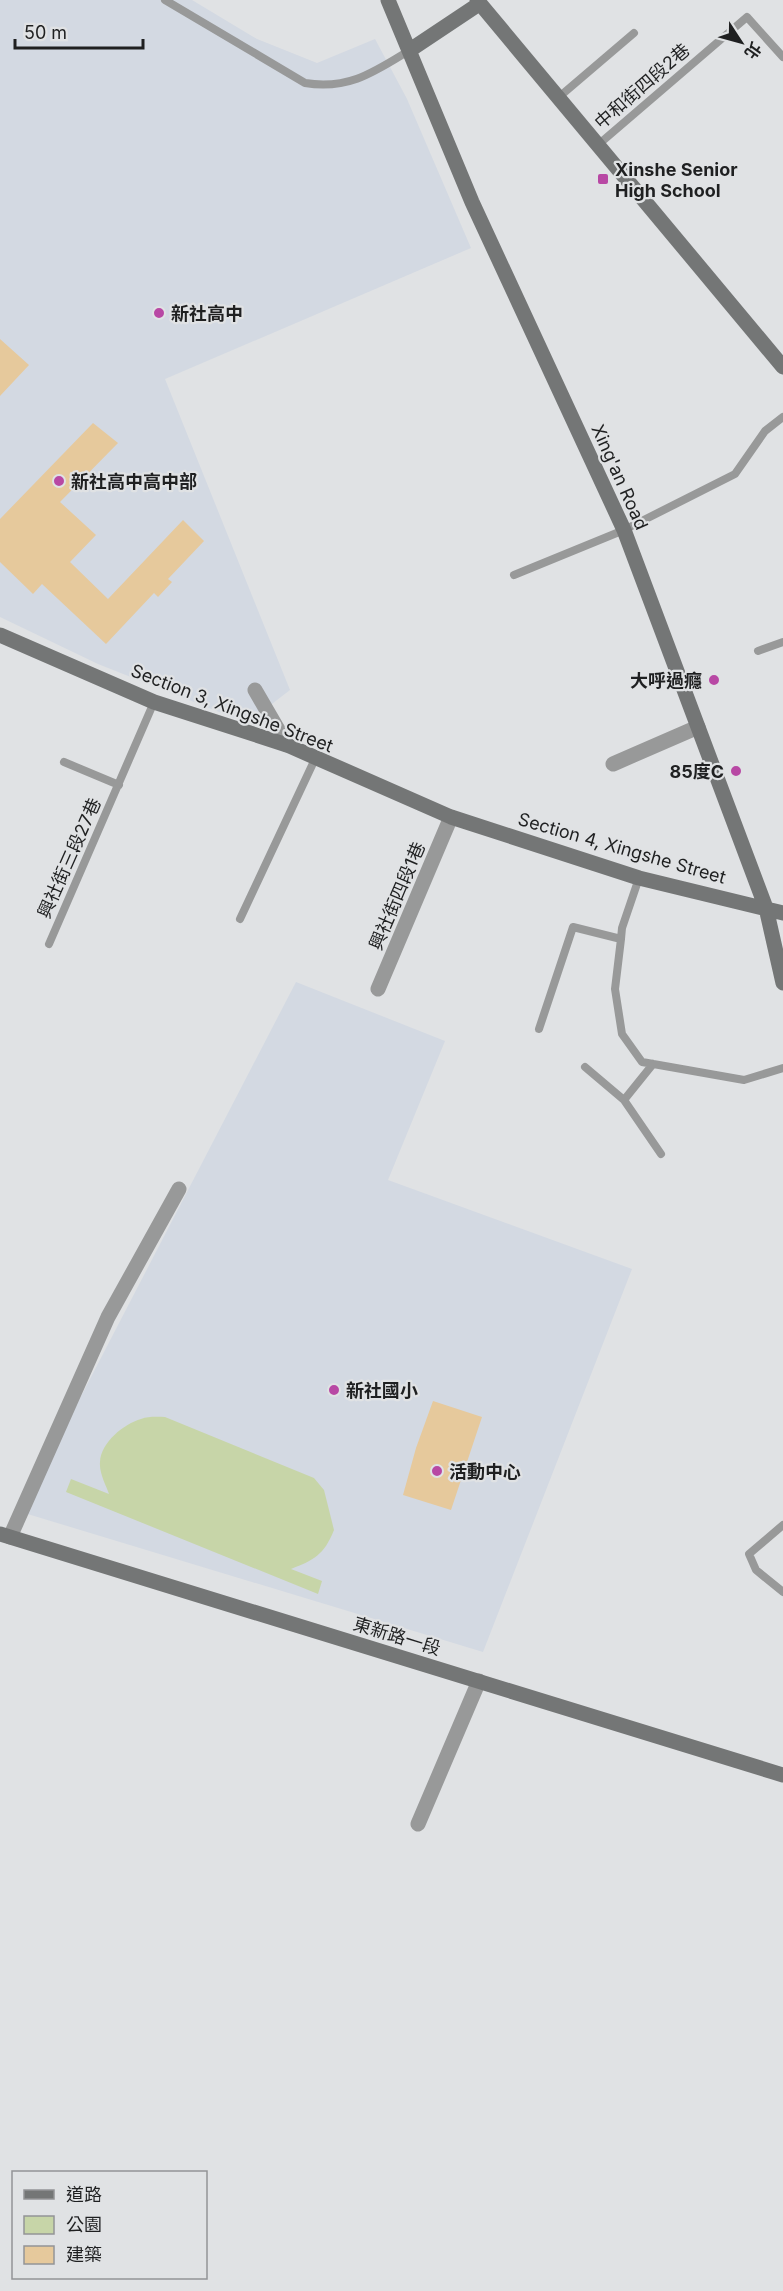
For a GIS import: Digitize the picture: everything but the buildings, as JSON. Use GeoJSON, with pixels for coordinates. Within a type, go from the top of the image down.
{"type":"FeatureCollection","features":[{"type":"Feature","properties":{"kind":"street","name":"Xing'an Road"},"geometry":{"type":"LineString","coordinates":[[388,0],[472,202],[624,530],[765,908],[783,983]]}},
{"type":"Feature","properties":{"kind":"street"},"geometry":{"type":"LineString","coordinates":[[410,50],[478,2],[783,367]]}},
{"type":"Feature","properties":{"kind":"street","name":"Section 3, Xingshe Street"},"geometry":{"type":"LineString","coordinates":[[0,634],[154,702],[287,746],[451,817]]}},
{"type":"Feature","properties":{"kind":"street"},"geometry":{"type":"LineString","coordinates":[[255,690],[287,746]]}},
{"type":"Feature","properties":{"kind":"street"},"geometry":{"type":"LineString","coordinates":[[614,764],[698,727]]}},
{"type":"Feature","properties":{"kind":"street","name":"Section 4, Xingshe Street"},"geometry":{"type":"LineString","coordinates":[[451,817],[639,878],[783,913]]}},
{"type":"Feature","properties":{"kind":"street","name":"興社街四段1巷"},"geometry":{"type":"LineString","coordinates":[[378,989],[451,817]]}},
{"type":"Feature","properties":{"kind":"street"},"geometry":{"type":"LineString","coordinates":[[5,1535],[108,1317],[179,1189]]}},
{"type":"Feature","properties":{"kind":"street","name":"東新路一段"},"geometry":{"type":"LineString","coordinates":[[5,1535],[783,1775]]}},
{"type":"Feature","properties":{"kind":"street"},"geometry":{"type":"LineString","coordinates":[[418,1824],[479,1681]]}},
{"type":"Feature","properties":{"kind":"lane"},"geometry":{"type":"LineString","coordinates":[[165,0],[305,83],[323,86],[346,83],[372,73],[410,50]]}},
{"type":"Feature","properties":{"kind":"lane","name":"中和街四段2巷"},"geometry":{"type":"LineString","coordinates":[[599,144],[747,17],[783,57]]}},
{"type":"Feature","properties":{"kind":"lane"},"geometry":{"type":"LineString","coordinates":[[559,97],[634,33]]}},
{"type":"Feature","properties":{"kind":"lane"},"geometry":{"type":"LineString","coordinates":[[514,574],[624,530],[735,474],[765,431],[783,417]]}},
{"type":"Feature","properties":{"kind":"lane"},"geometry":{"type":"LineString","coordinates":[[758,651],[783,642]]}},
{"type":"Feature","properties":{"kind":"lane","name":"興社街三段27巷"},"geometry":{"type":"LineString","coordinates":[[50,944],[154,702]]}},
{"type":"Feature","properties":{"kind":"lane"},"geometry":{"type":"LineString","coordinates":[[240,918],[315,759]]}},
{"type":"Feature","properties":{"kind":"lane","name":"興社街三段27巷"},"geometry":{"type":"LineString","coordinates":[[64,762],[119,785]]}},
{"type":"Feature","properties":{"kind":"lane"},"geometry":{"type":"LineString","coordinates":[[639,878],[622,928],[615,989],[622,1034],[642,1062],[744,1080],[783,1068]]}},
{"type":"Feature","properties":{"kind":"lane"},"geometry":{"type":"LineString","coordinates":[[539,1029],[573,927],[621,939]]}},
{"type":"Feature","properties":{"kind":"lane"},"geometry":{"type":"LineString","coordinates":[[624,1100],[653,1064]]}},
{"type":"Feature","properties":{"kind":"lane"},"geometry":{"type":"LineString","coordinates":[[585,1067],[624,1100],[661,1154]]}},
{"type":"Feature","properties":{"kind":"lane"},"geometry":{"type":"LineString","coordinates":[[783,1525],[749,1554],[756,1570],[783,1592]]}},
{"type":"Feature","properties":{"kind":"shaded area","name":"新社高中"},"geometry":{"type":"Polygon","coordinates":[[[0,0],[192,0],[257,39],[317,63],[375,39],[407,99],[471,248],[165,379],[290,690],[247,723],[98,664],[0,617],[0,0]]]}},
{"type":"Feature","properties":{"kind":"shaded area","name":"新社國小"},"geometry":{"type":"Polygon","coordinates":[[[296,982],[445,1041],[388,1180],[632,1269],[483,1652],[21,1512],[296,982]]]}},
{"type":"Feature","properties":{"kind":"green space"},"geometry":{"type":"Polygon","coordinates":[[[147,1417],[165,1417],[314,1478],[324,1490],[334,1530],[317,1556],[291,1569],[322,1581],[318,1594],[66,1492],[71,1479],[109,1494],[100,1462],[104,1448],[109,1441],[134,1421],[147,1417]]]}},
{"type":"Feature","properties":{"kind":"place","name":"Xinshe Senior High School"},"geometry":{"type":"Point","coordinates":[603,179]}},
{"type":"Feature","properties":{"kind":"place","name":"新社高中"},"geometry":{"type":"Point","coordinates":[159,313]}},
{"type":"Feature","properties":{"kind":"place","name":"新社高中高中部"},"geometry":{"type":"Point","coordinates":[59,481]}},
{"type":"Feature","properties":{"kind":"place","name":"大呼過癮"},"geometry":{"type":"Point","coordinates":[714,680]}},
{"type":"Feature","properties":{"kind":"place","name":"85度C"},"geometry":{"type":"Point","coordinates":[736,771]}},
{"type":"Feature","properties":{"kind":"place","name":"新社國小"},"geometry":{"type":"Point","coordinates":[334,1390]}},
{"type":"Feature","properties":{"kind":"place","name":"活動中心"},"geometry":{"type":"Point","coordinates":[437,1471]}}]}
